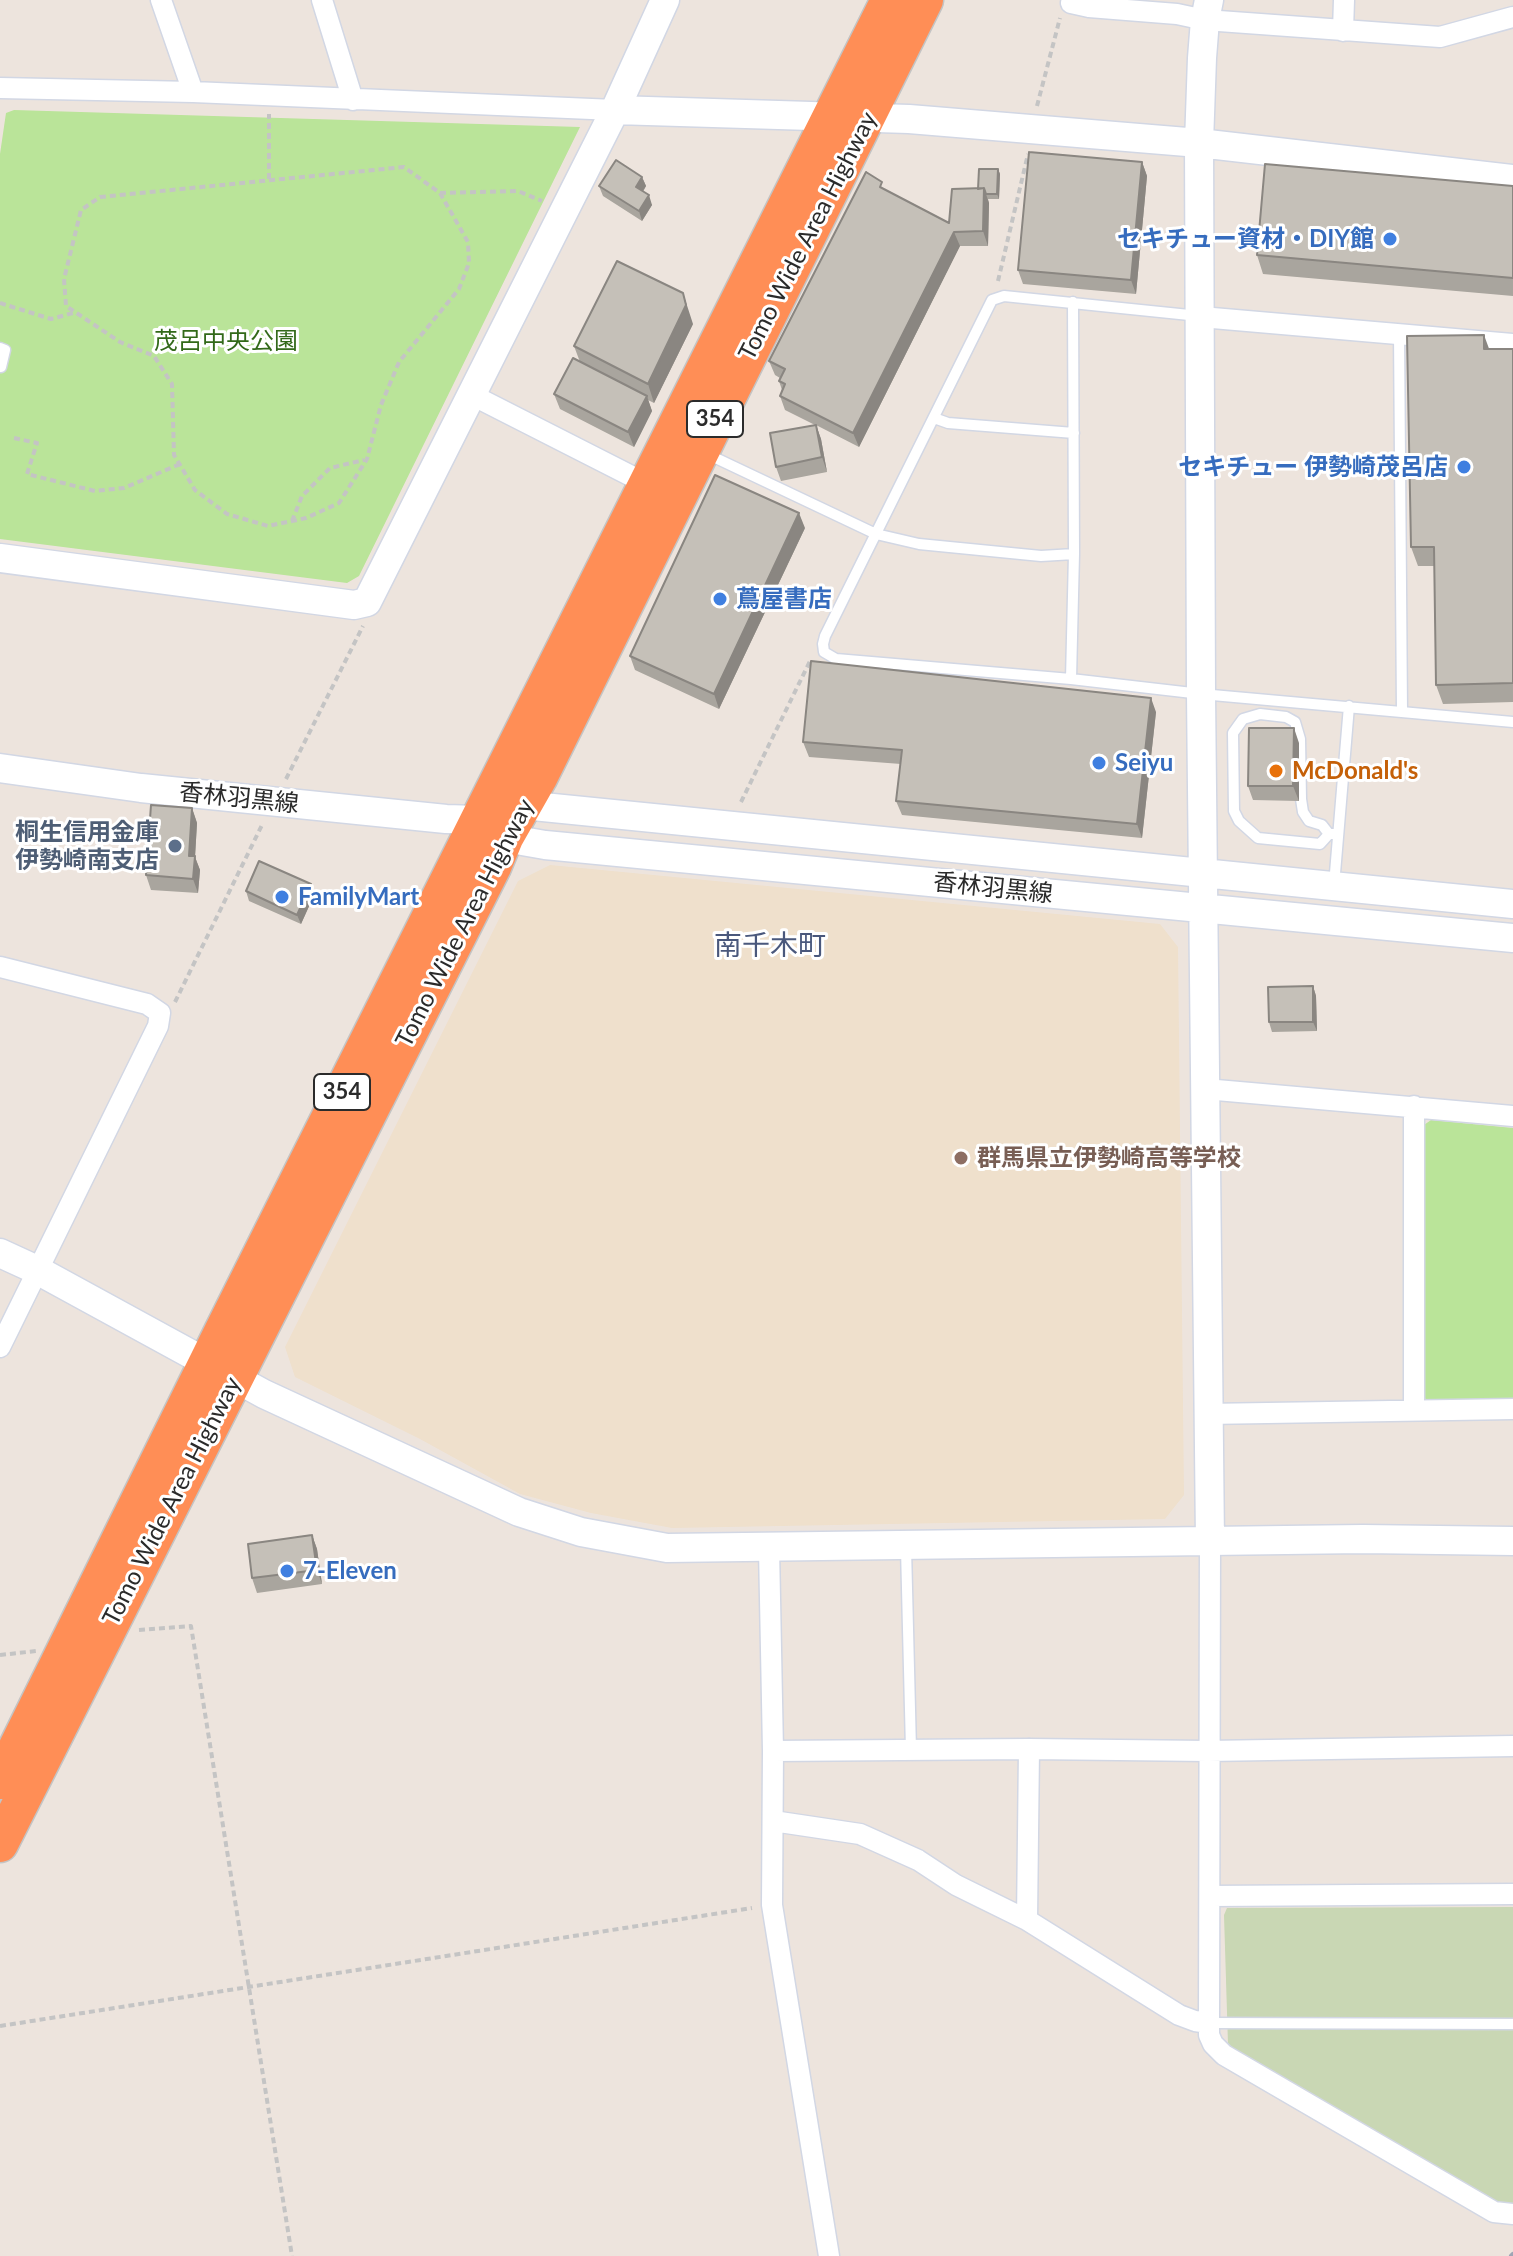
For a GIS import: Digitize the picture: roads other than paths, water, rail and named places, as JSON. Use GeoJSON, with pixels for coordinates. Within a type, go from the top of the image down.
{"type":"FeatureCollection","features":[{"type":"Feature","properties":{"kind":"highway","name":"Tomo Wide Area Highway"},"geometry":{"type":"LineString","coordinates":[[0,1781],[221,1371],[492,829],[647,484],[889,0]]}},
{"type":"Feature","properties":{"kind":"highway","name":"Tomo Wide Area Highway"},"geometry":{"type":"LineString","coordinates":[[492,829],[523,805],[925,0]]}},
{"type":"Feature","properties":{"kind":"highway","name":"Tomo Wide Area Highway"},"geometry":{"type":"LineString","coordinates":[[0,1844],[112,1620],[221,1371]]}},
{"type":"Feature","properties":{"kind":"street"},"geometry":{"type":"LineString","coordinates":[[161,0],[193,92]]}},
{"type":"Feature","properties":{"kind":"street"},"geometry":{"type":"LineString","coordinates":[[322,0],[353,100]]}},
{"type":"Feature","properties":{"kind":"street"},"geometry":{"type":"LineString","coordinates":[[0,558],[361,605],[372,595],[615,110],[665,0]]}},
{"type":"Feature","properties":{"kind":"street"},"geometry":{"type":"LineString","coordinates":[[1343,31],[1344,0]]}},
{"type":"Feature","properties":{"kind":"street"},"geometry":{"type":"LineString","coordinates":[[1067,8],[1071,3],[1177,14],[1207,10],[1343,31],[1440,37],[1513,17]]}},
{"type":"Feature","properties":{"kind":"street"},"geometry":{"type":"LineString","coordinates":[[1207,10],[1199,143],[1202,908],[1210,1542],[1209,2035],[1224,2055],[1494,2212],[1513,2214]]}},
{"type":"Feature","properties":{"kind":"street"},"geometry":{"type":"LineString","coordinates":[[0,88],[831,115],[1199,143],[1513,179]]}},
{"type":"Feature","properties":{"kind":"street"},"geometry":{"type":"LineString","coordinates":[[1201,317],[1513,344]]}},
{"type":"Feature","properties":{"kind":"street"},"geometry":{"type":"LineString","coordinates":[[472,395],[647,484]]}},
{"type":"Feature","properties":{"kind":"street","name":"香林羽黒線"},"geometry":{"type":"LineString","coordinates":[[0,768],[141,788],[446,819],[585,849],[1513,938]]}},
{"type":"Feature","properties":{"kind":"street","name":"香林羽黒線"},"geometry":{"type":"LineString","coordinates":[[523,805],[1513,904]]}},
{"type":"Feature","properties":{"kind":"street"},"geometry":{"type":"LineString","coordinates":[[0,967],[147,1004],[160,1013],[158,1026],[0,1347]]}},
{"type":"Feature","properties":{"kind":"street"},"geometry":{"type":"LineString","coordinates":[[1205,1089],[1513,1116]]}},
{"type":"Feature","properties":{"kind":"street"},"geometry":{"type":"LineString","coordinates":[[1414,1106],[1414,1409]]}},
{"type":"Feature","properties":{"kind":"street"},"geometry":{"type":"LineString","coordinates":[[0,1253],[37,1270],[221,1371],[531,1516],[581,1532],[667,1548],[1363,1539],[1513,1541]]}},
{"type":"Feature","properties":{"kind":"street"},"geometry":{"type":"LineString","coordinates":[[1206,1414],[1513,1409]]}},
{"type":"Feature","properties":{"kind":"street"},"geometry":{"type":"LineString","coordinates":[[769,1548],[772,1905],[826,2255]]}},
{"type":"Feature","properties":{"kind":"street"},"geometry":{"type":"LineString","coordinates":[[773,1751],[1208,1751],[1513,1746]]}},
{"type":"Feature","properties":{"kind":"street"},"geometry":{"type":"LineString","coordinates":[[1027,1920],[1029,1749]]}},
{"type":"Feature","properties":{"kind":"street"},"geometry":{"type":"LineString","coordinates":[[773,1821],[860,1834],[918,1860],[956,1885],[1027,1920],[1179,2015],[1209,2023]]}},
{"type":"Feature","properties":{"kind":"street"},"geometry":{"type":"LineString","coordinates":[[1210,1896],[1513,1894]]}},
{"type":"Feature","properties":{"kind":"lane"},"geometry":{"type":"LineString","coordinates":[[1201,317],[1004,296],[992,300],[825,636],[823,644],[828,655],[836,659],[1513,722]]}},
{"type":"Feature","properties":{"kind":"lane"},"geometry":{"type":"LineString","coordinates":[[1071,679],[1073,302]]}},
{"type":"Feature","properties":{"kind":"lane"},"geometry":{"type":"LineString","coordinates":[[1399,334],[1402,711]]}},
{"type":"Feature","properties":{"kind":"lane"},"geometry":{"type":"LineString","coordinates":[[0,348],[5,350],[1,367]]}},
{"type":"Feature","properties":{"kind":"lane"},"geometry":{"type":"LineString","coordinates":[[934,418],[948,423],[1074,433]]}},
{"type":"Feature","properties":{"kind":"lane"},"geometry":{"type":"LineString","coordinates":[[699,451],[876,534],[934,546],[1041,556],[1074,554]]}},
{"type":"Feature","properties":{"kind":"lane"},"geometry":{"type":"LineString","coordinates":[[1334,887],[1333,834],[1349,706]]}},
{"type":"Feature","properties":{"kind":"lane"},"geometry":{"type":"LineString","coordinates":[[1260,714],[1286,717],[1295,722],[1300,739],[1303,812],[1309,821],[1322,825],[1333,834],[1320,844],[1258,838],[1239,821],[1234,811],[1233,733],[1243,719],[1260,714]]}},
{"type":"Feature","properties":{"kind":"lane"},"geometry":{"type":"LineString","coordinates":[[906,1546],[911,1750]]}},
{"type":"Feature","properties":{"kind":"lane"},"geometry":{"type":"LineString","coordinates":[[1209,2023],[1513,2024]]}},
{"type":"Feature","properties":{"kind":"place","name":"セキチュー資材・DIY館"},"geometry":{"type":"Point","coordinates":[1390,239]}},
{"type":"Feature","properties":{"kind":"place","name":"セキチュー 伊勢崎茂呂店"},"geometry":{"type":"Point","coordinates":[1464,467]}},
{"type":"Feature","properties":{"kind":"place","name":"蔦屋書店"},"geometry":{"type":"Point","coordinates":[720,599]}},
{"type":"Feature","properties":{"kind":"place","name":"Seiyu"},"geometry":{"type":"Point","coordinates":[1099,763]}},
{"type":"Feature","properties":{"kind":"place","name":"McDonald's"},"geometry":{"type":"Point","coordinates":[1276,771]}},
{"type":"Feature","properties":{"kind":"place","name":"桐生信用金庫 伊勢崎南支店"},"geometry":{"type":"Point","coordinates":[175,846]}},
{"type":"Feature","properties":{"kind":"place","name":"FamilyMart"},"geometry":{"type":"Point","coordinates":[282,897]}},
{"type":"Feature","properties":{"kind":"place","name":"群馬県立伊勢崎高等学校"},"geometry":{"type":"Point","coordinates":[961,1158]}},
{"type":"Feature","properties":{"kind":"place","name":"7-Eleven"},"geometry":{"type":"Point","coordinates":[287,1571]}},
{"type":"Feature","properties":{"kind":"district","name":"南千木町"},"geometry":{"type":"Point","coordinates":[770,946]}},
{"type":"Feature","properties":{"kind":"park label","name":"茂呂中央公園"},"geometry":{"type":"Point","coordinates":[226,341]}}]}
